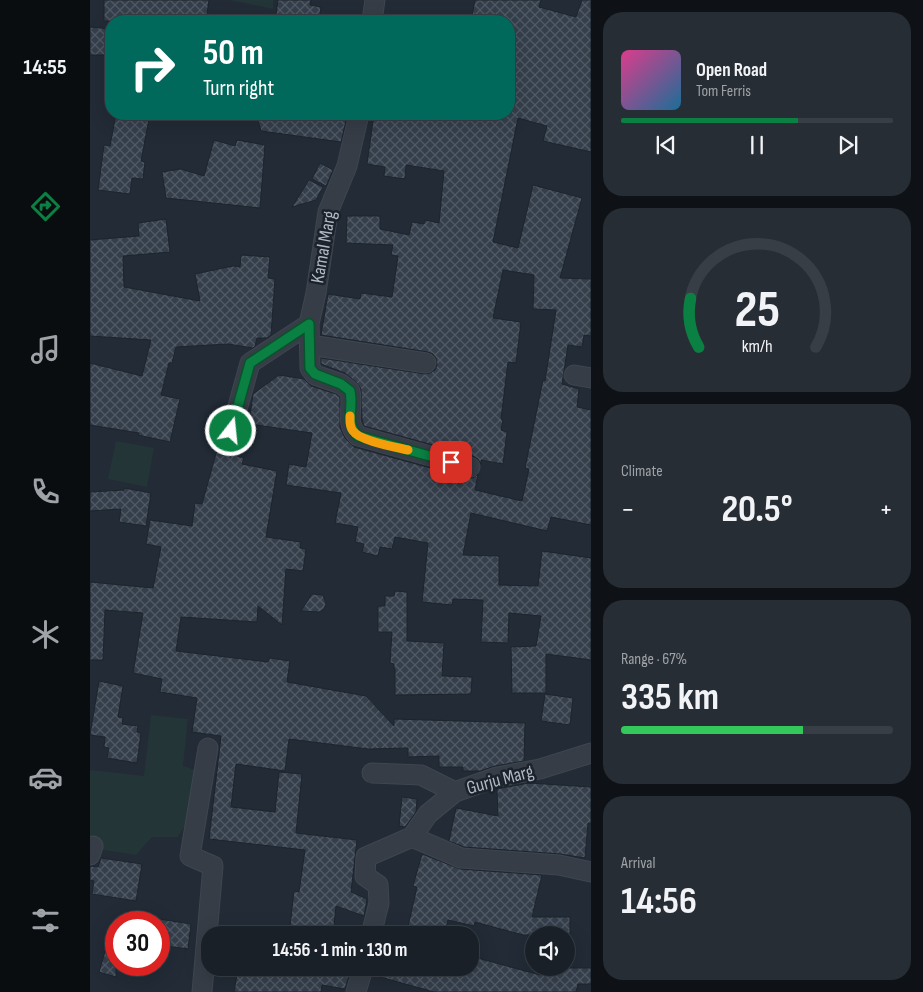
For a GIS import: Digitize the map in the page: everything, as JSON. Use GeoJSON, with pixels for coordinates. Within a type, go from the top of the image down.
{"type":"FeatureCollection","features":[{"type":"Feature","properties":{"kind":"street"},"geometry":{"type":"LineString","coordinates":[[373,15],[375,0]]}},
{"type":"Feature","properties":{"kind":"street","name":"Kamal Marg"},"geometry":{"type":"LineString","coordinates":[[358,120],[347,166],[328,212],[316,293],[309,324],[310,368],[315,374],[341,384],[350,391],[352,399],[351,430],[358,436],[470,467]]}},
{"type":"Feature","properties":{"kind":"street"},"geometry":{"type":"LineString","coordinates":[[231,431],[250,363],[309,324]]}},
{"type":"Feature","properties":{"kind":"street"},"geometry":{"type":"LineString","coordinates":[[310,345],[426,362]]}},
{"type":"Feature","properties":{"kind":"street"},"geometry":{"type":"LineString","coordinates":[[202,992],[213,866],[190,856],[208,748]]}},
{"type":"Feature","properties":{"kind":"street","name":"Gurju Marg"},"geometry":{"type":"LineString","coordinates":[[412,837],[428,814],[455,792],[497,777],[540,769],[590,754]]}},
{"type":"Feature","properties":{"kind":"street"},"geometry":{"type":"LineString","coordinates":[[372,773],[422,775],[455,792]]}},
{"type":"Feature","properties":{"kind":"street"},"geometry":{"type":"LineString","coordinates":[[373,926],[379,903],[378,885],[365,876],[366,857],[412,837],[461,858],[559,865],[590,872]]}},
{"type":"Feature","properties":{"kind":"street"},"geometry":{"type":"LineString","coordinates":[[356,992],[361,976]]}},
{"type":"Feature","properties":{"kind":"shaded area"},"geometry":{"type":"Polygon","coordinates":[[[230,0],[273,0],[273,9],[230,0]]]}},
{"type":"Feature","properties":{"kind":"shaded area"},"geometry":{"type":"Polygon","coordinates":[[[116,441],[154,448],[147,487],[108,479],[116,441]]]}},
{"type":"Feature","properties":{"kind":"shaded area"},"geometry":{"type":"Polygon","coordinates":[[[151,715],[188,719],[183,766],[195,770],[187,822],[178,837],[152,837],[136,855],[90,848],[90,770],[144,776],[151,715]]]}},
{"type":"Feature","properties":{"kind":"building"},"geometry":{"type":"Polygon","coordinates":[[[104,0],[209,0],[207,15],[105,15],[104,21],[104,0]]]}},
{"type":"Feature","properties":{"kind":"building"},"geometry":{"type":"Polygon","coordinates":[[[278,0],[311,0],[310,5],[321,7],[320,15],[276,15],[278,0]]]}},
{"type":"Feature","properties":{"kind":"building"},"geometry":{"type":"Polygon","coordinates":[[[475,0],[541,0],[539,7],[576,17],[582,0],[591,0],[591,152],[543,141],[547,126],[518,118],[493,242],[518,248],[533,185],[582,198],[560,278],[591,279],[591,336],[584,335],[582,347],[568,345],[562,384],[579,389],[577,407],[591,410],[591,525],[551,517],[547,531],[471,513],[463,555],[499,556],[499,585],[538,586],[542,551],[591,558],[591,660],[546,654],[546,693],[512,693],[511,647],[536,646],[541,616],[509,613],[508,643],[481,642],[483,600],[453,599],[452,605],[422,602],[428,543],[395,537],[392,549],[380,547],[378,556],[362,552],[364,544],[355,542],[358,527],[335,523],[341,493],[286,485],[289,464],[306,467],[312,433],[249,424],[253,394],[279,375],[304,379],[311,386],[340,397],[340,428],[345,438],[354,447],[467,478],[473,478],[478,474],[475,490],[522,501],[529,469],[525,468],[543,380],[545,381],[556,310],[533,309],[534,275],[503,270],[493,318],[521,322],[516,363],[508,362],[501,419],[503,420],[501,430],[507,432],[503,464],[481,460],[481,464],[473,456],[364,426],[361,389],[357,383],[345,373],[321,364],[321,358],[425,374],[435,370],[437,365],[436,358],[428,352],[321,335],[328,294],[360,299],[361,293],[392,297],[398,256],[391,255],[393,245],[346,243],[347,216],[380,216],[380,229],[409,235],[412,222],[424,224],[425,220],[439,223],[444,171],[406,165],[405,179],[384,176],[385,167],[367,164],[373,120],[515,120],[515,15],[472,15],[475,0]]]}},
{"type":"Feature","properties":{"kind":"building"},"geometry":{"type":"Polygon","coordinates":[[[90,27],[105,28],[105,55],[90,55],[90,27]]]}},
{"type":"Feature","properties":{"kind":"building"},"geometry":{"type":"Polygon","coordinates":[[[115,120],[149,120],[141,161],[145,162],[143,179],[132,178],[130,194],[98,190],[104,145],[110,146],[115,120]]]}},
{"type":"Feature","properties":{"kind":"building"},"geometry":{"type":"Polygon","coordinates":[[[258,120],[346,121],[341,142],[261,131],[258,120]]]}},
{"type":"Feature","properties":{"kind":"building"},"geometry":{"type":"Polygon","coordinates":[[[214,140],[235,146],[237,140],[265,145],[260,208],[166,198],[162,172],[181,169],[204,176],[214,140]]]}},
{"type":"Feature","properties":{"kind":"building"},"geometry":{"type":"Polygon","coordinates":[[[320,163],[333,170],[326,186],[312,179],[320,163]]]}},
{"type":"Feature","properties":{"kind":"building"},"geometry":{"type":"Polygon","coordinates":[[[309,180],[323,187],[316,200],[292,207],[309,180]]]}},
{"type":"Feature","properties":{"kind":"building"},"geometry":{"type":"Polygon","coordinates":[[[166,219],[170,252],[123,256],[124,287],[200,301],[195,274],[233,266],[240,267],[241,255],[270,257],[268,278],[275,279],[271,335],[267,338],[257,338],[253,348],[228,344],[176,347],[172,363],[169,363],[161,395],[180,399],[170,442],[138,435],[139,433],[90,425],[90,363],[142,376],[151,340],[90,336],[90,240],[139,236],[138,223],[166,219]]]}},
{"type":"Feature","properties":{"kind":"building"},"geometry":{"type":"Polygon","coordinates":[[[217,450],[244,458],[242,464],[277,471],[266,537],[301,542],[300,548],[306,549],[303,571],[286,569],[282,625],[258,606],[257,622],[181,617],[176,651],[268,662],[270,658],[290,661],[287,682],[366,696],[394,726],[394,719],[525,723],[524,761],[495,766],[480,771],[463,771],[463,767],[439,767],[439,756],[408,757],[408,748],[368,749],[289,739],[285,771],[236,764],[231,807],[275,812],[279,772],[302,774],[296,833],[357,840],[351,892],[367,899],[364,916],[336,906],[334,926],[290,926],[294,891],[299,892],[305,850],[209,839],[221,736],[192,732],[197,698],[160,692],[162,679],[133,673],[143,613],[105,610],[103,660],[90,660],[90,582],[153,588],[161,547],[146,544],[150,520],[192,526],[195,503],[202,504],[217,450]]]}},
{"type":"Feature","properties":{"kind":"building"},"geometry":{"type":"Polygon","coordinates":[[[124,488],[151,493],[146,526],[119,522],[121,509],[90,511],[90,492],[124,490],[124,488]]]}},
{"type":"Feature","properties":{"kind":"building"},"geometry":{"type":"Polygon","coordinates":[[[395,591],[407,592],[407,641],[444,643],[442,676],[472,677],[471,694],[395,695],[395,669],[394,664],[390,663],[392,632],[378,632],[378,606],[385,606],[385,596],[394,596],[395,591]]]}},
{"type":"Feature","properties":{"kind":"building"},"geometry":{"type":"Polygon","coordinates":[[[312,594],[323,595],[326,604],[324,609],[319,612],[301,611],[312,594]]]}},
{"type":"Feature","properties":{"kind":"building"},"geometry":{"type":"Polygon","coordinates":[[[99,681],[123,686],[118,717],[123,718],[122,724],[138,726],[137,732],[141,733],[137,763],[107,758],[109,748],[104,747],[105,737],[90,735],[99,681]]]}},
{"type":"Feature","properties":{"kind":"building"},"geometry":{"type":"Polygon","coordinates":[[[545,694],[573,698],[570,725],[541,721],[545,694]]]}},
{"type":"Feature","properties":{"kind":"building"},"geometry":{"type":"Polygon","coordinates":[[[529,783],[591,787],[591,824],[588,823],[585,858],[560,854],[464,847],[449,841],[456,808],[498,816],[497,789],[529,783]]]}},
{"type":"Feature","properties":{"kind":"building"},"geometry":{"type":"Polygon","coordinates":[[[402,797],[417,799],[416,812],[405,827],[399,826],[402,797]]]}},
{"type":"Feature","properties":{"kind":"building"},"geometry":{"type":"Polygon","coordinates":[[[422,854],[460,869],[542,875],[532,917],[570,917],[570,926],[525,926],[525,935],[523,935],[475,922],[474,926],[448,920],[446,926],[408,926],[417,887],[413,886],[422,854]]]}},
{"type":"Feature","properties":{"kind":"building"},"geometry":{"type":"Polygon","coordinates":[[[101,858],[142,864],[136,901],[92,894],[94,881],[90,880],[90,866],[98,867],[101,858]]]}},
{"type":"Feature","properties":{"kind":"building"},"geometry":{"type":"Polygon","coordinates":[[[170,921],[191,924],[188,949],[170,947],[170,921]]]}},
{"type":"Feature","properties":{"kind":"building"},"geometry":{"type":"Polygon","coordinates":[[[105,952],[105,974],[99,972],[105,952]]]}},
{"type":"Feature","properties":{"kind":"building"},"geometry":{"type":"Polygon","coordinates":[[[479,958],[525,971],[525,976],[575,976],[575,968],[591,968],[591,984],[578,984],[576,992],[434,992],[377,976],[479,976],[479,958]]]}},
{"type":"Feature","properties":{"kind":"building"},"geometry":{"type":"Polygon","coordinates":[[[237,976],[349,976],[345,989],[322,985],[321,992],[234,992],[237,976]]]}},
{"type":"Feature","properties":{"kind":"slow traffic"},"geometry":{"type":"LineString","coordinates":[[350,416],[351,430],[358,436],[408,450]]}},
{"type":"Feature","properties":{"kind":"route"},"geometry":{"type":"LineString","coordinates":[[231,431],[250,363],[309,324],[310,368],[315,374],[341,384],[350,391],[352,399],[351,430],[358,436],[451,462]]}}]}
